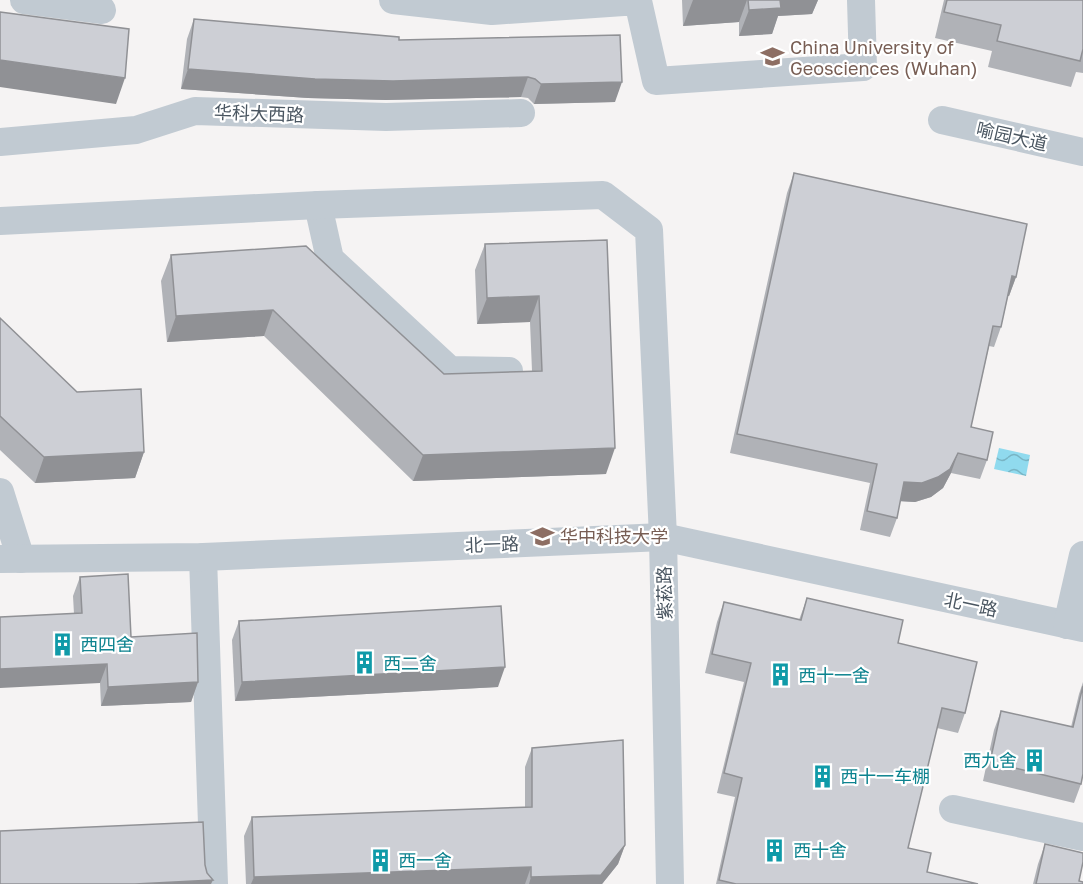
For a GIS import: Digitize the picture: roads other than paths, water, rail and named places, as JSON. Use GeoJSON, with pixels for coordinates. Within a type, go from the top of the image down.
{"type":"FeatureCollection","features":[{"type":"Feature","properties":{"kind":"street"},"geometry":{"type":"LineString","coordinates":[[24,0],[102,10]]}},
{"type":"Feature","properties":{"kind":"street"},"geometry":{"type":"LineString","coordinates":[[393,0],[492,11],[638,2],[656,81],[863,67],[861,0]]}},
{"type":"Feature","properties":{"kind":"street","name":"华科大西路"},"geometry":{"type":"LineString","coordinates":[[0,142],[136,130],[195,111],[386,117],[521,113]]}},
{"type":"Feature","properties":{"kind":"street","name":"喻园大道"},"geometry":{"type":"LineString","coordinates":[[942,120],[1083,152]]}},
{"type":"Feature","properties":{"kind":"street","name":"紫菘路"},"geometry":{"type":"LineString","coordinates":[[318,205],[603,195],[649,230],[663,537],[670,884]]}},
{"type":"Feature","properties":{"kind":"street"},"geometry":{"type":"LineString","coordinates":[[0,221],[318,205],[330,259],[450,370],[509,371]]}},
{"type":"Feature","properties":{"kind":"street"},"geometry":{"type":"LineString","coordinates":[[0,492],[10,559]]}},
{"type":"Feature","properties":{"kind":"street","name":"北一路"},"geometry":{"type":"LineString","coordinates":[[10,559],[203,557],[663,537],[1075,627]]}},
{"type":"Feature","properties":{"kind":"street"},"geometry":{"type":"LineString","coordinates":[[1075,627],[1083,555]]}},
{"type":"Feature","properties":{"kind":"street"},"geometry":{"type":"LineString","coordinates":[[203,557],[214,884]]}},
{"type":"Feature","properties":{"kind":"street"},"geometry":{"type":"LineString","coordinates":[[953,809],[1083,837]]}},
{"type":"Feature","properties":{"kind":"water"},"geometry":{"type":"Polygon","coordinates":[[[999,448],[1030,455],[1026,476],[994,469],[999,448]]]}},
{"type":"Feature","properties":{"kind":"place","name":"China University of Geosciences (Wuhan)"},"geometry":{"type":"Point","coordinates":[772,57]}},
{"type":"Feature","properties":{"kind":"place","name":"华中科技大学"},"geometry":{"type":"Point","coordinates":[542,536]}},
{"type":"Feature","properties":{"kind":"place","name":"西四舍"},"geometry":{"type":"Point","coordinates":[62,644]}},
{"type":"Feature","properties":{"kind":"place","name":"西二舍"},"geometry":{"type":"Point","coordinates":[365,663]}},
{"type":"Feature","properties":{"kind":"place","name":"西十一舍"},"geometry":{"type":"Point","coordinates":[780,675]}},
{"type":"Feature","properties":{"kind":"place","name":"西九舍"},"geometry":{"type":"Point","coordinates":[1035,760]}},
{"type":"Feature","properties":{"kind":"place","name":"西十一车棚"},"geometry":{"type":"Point","coordinates":[822,776]}},
{"type":"Feature","properties":{"kind":"place","name":"西十舍"},"geometry":{"type":"Point","coordinates":[775,850]}},
{"type":"Feature","properties":{"kind":"place","name":"西一舍"},"geometry":{"type":"Point","coordinates":[380,860]}}]}
